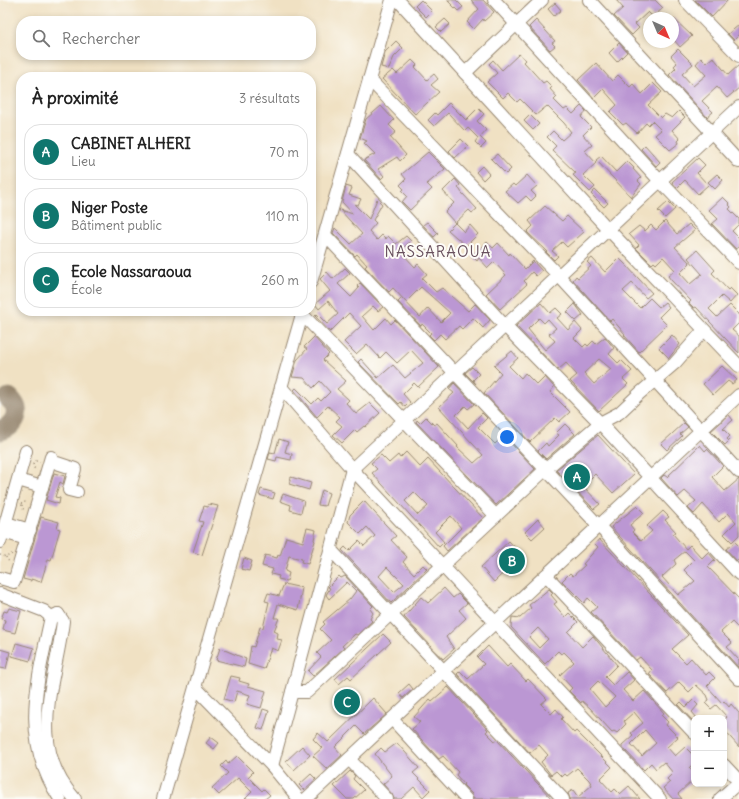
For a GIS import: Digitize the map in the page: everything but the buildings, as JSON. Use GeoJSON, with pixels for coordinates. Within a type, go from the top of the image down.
{"type":"FeatureCollection","features":[{"type":"Feature","properties":{"kind":"street"},"geometry":{"type":"LineString","coordinates":[[316,265],[392,0]]}},
{"type":"Feature","properties":{"kind":"street"},"geometry":{"type":"LineString","coordinates":[[398,0],[608,229],[739,366]]}},
{"type":"Feature","properties":{"kind":"street"},"geometry":{"type":"LineString","coordinates":[[494,0],[660,180],[739,263]]}},
{"type":"Feature","properties":{"kind":"street"},"geometry":{"type":"LineString","coordinates":[[465,73],[542,0]]}},
{"type":"Feature","properties":{"kind":"street"},"geometry":{"type":"LineString","coordinates":[[589,0],[739,162]]}},
{"type":"Feature","properties":{"kind":"street"},"geometry":{"type":"LineString","coordinates":[[685,0],[739,56]]}},
{"type":"Feature","properties":{"kind":"street"},"geometry":{"type":"LineString","coordinates":[[369,79],[559,276],[739,472]]}},
{"type":"Feature","properties":{"kind":"street"},"geometry":{"type":"LineString","coordinates":[[272,766],[352,469],[739,107]]}},
{"type":"Feature","properties":{"kind":"street"},"geometry":{"type":"LineString","coordinates":[[348,154],[505,326],[600,423],[739,574]]}},
{"type":"Feature","properties":{"kind":"street"},"geometry":{"type":"LineString","coordinates":[[325,235],[546,469],[739,679]]}},
{"type":"Feature","properties":{"kind":"street"},"geometry":{"type":"LineString","coordinates":[[163,799],[301,316]]}},
{"type":"Feature","properties":{"kind":"street"},"geometry":{"type":"LineString","coordinates":[[305,316],[496,516]]}},
{"type":"Feature","properties":{"kind":"street"},"geometry":{"type":"LineString","coordinates":[[292,692],[307,692],[546,469],[600,423],[619,413],[675,363],[704,330]]}},
{"type":"Feature","properties":{"kind":"street"},"geometry":{"type":"LineString","coordinates":[[281,387],[352,469],[660,799]]}},
{"type":"Feature","properties":{"kind":"street"},"geometry":{"type":"LineString","coordinates":[[306,799],[739,395]]}},
{"type":"Feature","properties":{"kind":"street"},"geometry":{"type":"LineString","coordinates":[[26,451],[3,532],[28,535]]}},
{"type":"Feature","properties":{"kind":"street"},"geometry":{"type":"LineString","coordinates":[[0,578],[14,582],[42,487],[54,460],[75,469],[69,490],[77,492]]}},
{"type":"Feature","properties":{"kind":"street"},"geometry":{"type":"LineString","coordinates":[[18,480],[42,487]]}},
{"type":"Feature","properties":{"kind":"street"},"geometry":{"type":"LineString","coordinates":[[331,550],[563,799]]}},
{"type":"Feature","properties":{"kind":"street"},"geometry":{"type":"LineString","coordinates":[[546,575],[691,730]]}},
{"type":"Feature","properties":{"kind":"street"},"geometry":{"type":"LineString","coordinates":[[0,594],[44,610],[56,612],[63,621],[49,694],[47,719],[48,746],[59,777],[75,799]]}},
{"type":"Feature","properties":{"kind":"street"},"geometry":{"type":"LineString","coordinates":[[56,612],[36,690],[34,721],[44,770],[60,799]]}},
{"type":"Feature","properties":{"kind":"street"},"geometry":{"type":"LineString","coordinates":[[195,687],[272,766],[299,799]]}},
{"type":"Feature","properties":{"kind":"street"},"geometry":{"type":"LineString","coordinates":[[392,719],[466,799]]}},
{"type":"Feature","properties":{"kind":"street"},"geometry":{"type":"LineString","coordinates":[[349,759],[387,799]]}},
{"type":"Feature","properties":{"kind":"street"},"geometry":{"type":"LineString","coordinates":[[720,799],[739,781],[727,768]]}},
{"type":"Feature","properties":{"kind":"path"},"geometry":{"type":"LineString","coordinates":[[0,555],[6,556]]}},
{"type":"Feature","properties":{"kind":"taxiway"},"geometry":{"type":"LineString","coordinates":[[0,430],[10,426],[16,416],[14,403],[9,398]]}},
{"type":"Feature","properties":{"kind":"place","name":"CABINET ALHERI"},"geometry":{"type":"Point","coordinates":[577,477]}},
{"type":"Feature","properties":{"kind":"place","name":"Niger Poste"},"geometry":{"type":"Point","coordinates":[512,561]}},
{"type":"Feature","properties":{"kind":"place","name":"Ecole Nassaraoua"},"geometry":{"type":"Point","coordinates":[347,702]}},
{"type":"Feature","properties":{"kind":"district","name":"NASSARAOUA"},"geometry":{"type":"Point","coordinates":[438,251]}}]}
